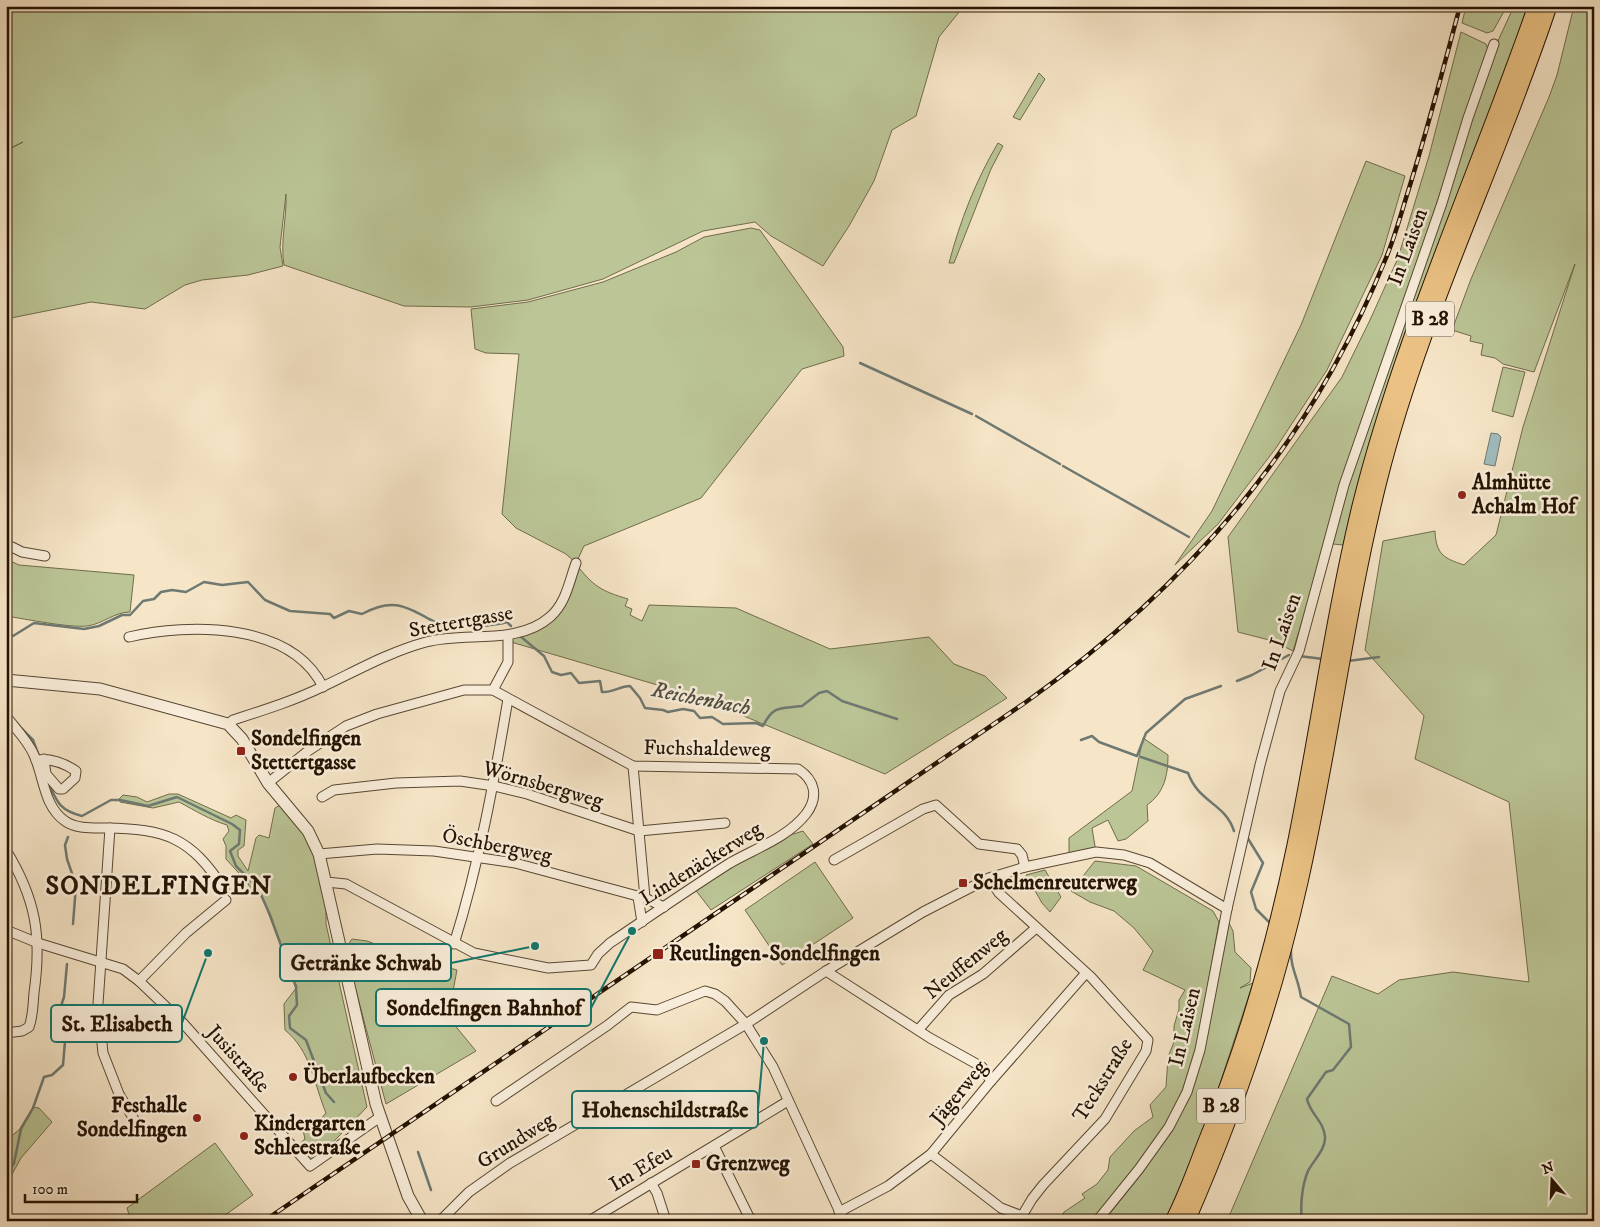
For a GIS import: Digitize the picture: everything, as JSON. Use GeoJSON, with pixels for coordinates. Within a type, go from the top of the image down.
{"type":"FeatureCollection","features":[{"type":"Feature","properties":{"kind":"highway","name":"B 28"},"geometry":{"type":"LineString","coordinates":[[1186,1221],[1229,1121],[1290,899],[1331,683],[1355,528],[1393,389],[1423,302],[1500,105],[1536,6]]}},
{"type":"Feature","properties":{"kind":"highway","name":"B 28"},"geometry":{"type":"LineString","coordinates":[[1338,641],[1407,385],[1549,6]]}},
{"type":"Feature","properties":{"kind":"highway","name":"B 28"},"geometry":{"type":"LineString","coordinates":[[1173,1221],[1224,1100],[1266,990]]}},
{"type":"Feature","properties":{"kind":"street","name":"In Laisen"},"geometry":{"type":"LineString","coordinates":[[1097,1221],[1139,1169],[1169,1127],[1187,1092],[1200,1050],[1227,909],[1260,765],[1280,691],[1299,651],[1344,485],[1442,204],[1468,118],[1494,44]]}},
{"type":"Feature","properties":{"kind":"street"},"geometry":{"type":"LineString","coordinates":[[6,544],[22,552],[45,556]]}},
{"type":"Feature","properties":{"kind":"street","name":"Stettertgasse"},"geometry":{"type":"LineString","coordinates":[[228,724],[233,720],[292,701],[391,654],[426,642],[452,637],[508,635],[530,628],[550,617],[564,599],[576,563]]}},
{"type":"Feature","properties":{"kind":"street"},"geometry":{"type":"LineString","coordinates":[[129,637],[149,629],[193,628],[223,630],[279,645],[300,656],[309,664],[323,687]]}},
{"type":"Feature","properties":{"kind":"street"},"geometry":{"type":"LineString","coordinates":[[268,782],[308,751],[346,726],[377,714],[464,690],[493,690],[508,662],[508,635]]}},
{"type":"Feature","properties":{"kind":"street"},"geometry":{"type":"LineString","coordinates":[[6,680],[100,689],[215,718],[228,724],[242,739],[268,782],[308,831],[319,854],[366,1065],[380,1117],[408,1196],[422,1221]]}},
{"type":"Feature","properties":{"kind":"street","name":"Fuchshaldeweg"},"geometry":{"type":"LineString","coordinates":[[493,690],[633,766],[775,767],[798,769],[811,782],[814,788],[814,796],[806,814],[786,833]]}},
{"type":"Feature","properties":{"kind":"street"},"geometry":{"type":"LineString","coordinates":[[326,882],[346,884],[454,944],[478,860],[494,786],[508,699]]}},
{"type":"Feature","properties":{"kind":"street"},"geometry":{"type":"LineString","coordinates":[[6,716],[40,759],[43,787],[58,816],[68,823],[77,826],[132,828],[158,832],[176,840],[195,852],[209,867],[224,889]]}},
{"type":"Feature","properties":{"kind":"street"},"geometry":{"type":"LineString","coordinates":[[633,766],[639,832],[642,922]]}},
{"type":"Feature","properties":{"kind":"street","name":"Wörnsbergweg"},"geometry":{"type":"LineString","coordinates":[[322,797],[334,790],[396,783],[460,781],[494,786],[639,832],[725,823]]}},
{"type":"Feature","properties":{"kind":"street"},"geometry":{"type":"LineString","coordinates":[[834,860],[923,809],[936,806],[979,844],[1017,849],[1022,855],[1025,867]]}},
{"type":"Feature","properties":{"kind":"street"},"geometry":{"type":"LineString","coordinates":[[110,828],[98,1004],[102,1053],[118,1094],[142,1133]]}},
{"type":"Feature","properties":{"kind":"street","name":"Lindenäckerweg"},"geometry":{"type":"LineString","coordinates":[[454,944],[474,953],[528,964],[564,968],[591,965],[598,954],[664,907],[731,863],[786,833]]}},
{"type":"Feature","properties":{"kind":"street","name":"Öschbergweg"},"geometry":{"type":"LineString","coordinates":[[319,854],[377,849],[434,852],[478,860],[515,863],[642,898],[664,907]]}},
{"type":"Feature","properties":{"kind":"street"},"geometry":{"type":"LineString","coordinates":[[6,850],[24,880],[36,920],[38,943],[38,965],[30,1022],[22,1032],[6,1033]]}},
{"type":"Feature","properties":{"kind":"street","name":"Grundweg"},"geometry":{"type":"LineString","coordinates":[[440,1221],[469,1192],[510,1163],[746,1024],[826,971],[922,912],[989,878],[1025,867],[1096,852],[1124,855],[1150,863],[1227,909]]}},
{"type":"Feature","properties":{"kind":"street","name":"Teckstraße"},"geometry":{"type":"LineString","coordinates":[[989,878],[999,893],[1086,973],[1148,1040],[1146,1051],[1105,1119],[1043,1185],[1021,1218]]}},
{"type":"Feature","properties":{"kind":"street"},"geometry":{"type":"LineString","coordinates":[[139,981],[186,933],[226,900]]}},
{"type":"Feature","properties":{"kind":"street","name":"Neuffenweg"},"geometry":{"type":"LineString","coordinates":[[919,1029],[949,995],[983,974],[1036,928]]}},
{"type":"Feature","properties":{"kind":"street","name":"Jusistraße"},"geometry":{"type":"LineString","coordinates":[[6,930],[38,943],[124,969],[182,1022],[310,1166],[380,1117]]}},
{"type":"Feature","properties":{"kind":"street"},"geometry":{"type":"LineString","coordinates":[[826,971],[919,1029],[930,1038],[982,1067],[991,1081]]}},
{"type":"Feature","properties":{"kind":"street","name":"Jägerweg"},"geometry":{"type":"LineString","coordinates":[[838,1212],[888,1186],[931,1154],[991,1081],[1086,973]]}},
{"type":"Feature","properties":{"kind":"street"},"geometry":{"type":"LineString","coordinates":[[496,1101],[631,1007],[657,1010],[705,991],[715,994],[725,1001],[746,1024],[773,1067],[838,1212],[844,1221]]}},
{"type":"Feature","properties":{"kind":"street","name":"Im Efeu"},"geometry":{"type":"LineString","coordinates":[[589,1221],[788,1101]]}},
{"type":"Feature","properties":{"kind":"street"},"geometry":{"type":"LineString","coordinates":[[714,1146],[751,1221]]}},
{"type":"Feature","properties":{"kind":"street"},"geometry":{"type":"LineString","coordinates":[[931,1154],[1001,1208],[1021,1218]]}},
{"type":"Feature","properties":{"kind":"street"},"geometry":{"type":"LineString","coordinates":[[651,1183],[666,1221]]}},
{"type":"Feature","properties":{"kind":"green space"},"geometry":{"type":"Polygon","coordinates":[[[6,6],[964,6],[939,37],[916,116],[892,130],[874,181],[849,226],[823,266],[771,236],[755,222],[703,231],[603,279],[528,300],[471,307],[404,306],[284,265],[283,247],[286,194],[280,247],[283,266],[248,275],[202,280],[185,285],[145,309],[91,302],[6,319],[6,151],[23,142],[6,150],[6,6]]]}},
{"type":"Feature","properties":{"kind":"green space"},"geometry":{"type":"Polygon","coordinates":[[[1466,6],[1507,6],[1493,31],[1487,33],[1462,23],[1466,6]]]}},
{"type":"Feature","properties":{"kind":"green space"},"geometry":{"type":"Polygon","coordinates":[[[1514,6],[1527,6],[1514,51],[1401,344],[1375,426],[1343,545],[1333,544],[1347,486],[1479,93],[1497,43],[1514,6]]]}},
{"type":"Feature","properties":{"kind":"green space"},"geometry":{"type":"Polygon","coordinates":[[[1574,6],[1594,6],[1594,1221],[1227,1221],[1332,976],[1378,994],[1399,980],[1453,972],[1529,982],[1509,802],[1415,759],[1424,716],[1365,650],[1383,541],[1435,531],[1437,545],[1442,554],[1464,565],[1496,535],[1523,427],[1575,264],[1534,372],[1503,364],[1495,358],[1481,355],[1483,344],[1470,341],[1471,336],[1452,330],[1471,279],[1549,97],[1557,75],[1574,6]]]}},
{"type":"Feature","properties":{"kind":"green space"},"geometry":{"type":"Polygon","coordinates":[[[1461,32],[1486,44],[1488,49],[1343,485],[1293,651],[1273,641],[1238,632],[1228,537],[1342,377],[1370,320],[1398,258],[1429,156],[1461,32]]]}},
{"type":"Feature","properties":{"kind":"green space"},"geometry":{"type":"Polygon","coordinates":[[[1039,73],[1045,79],[1020,120],[1013,117],[1039,73]]]}},
{"type":"Feature","properties":{"kind":"green space"},"geometry":{"type":"Polygon","coordinates":[[[998,143],[1003,146],[991,169],[954,263],[949,263],[969,201],[998,143]]]}},
{"type":"Feature","properties":{"kind":"green space"},"geometry":{"type":"Polygon","coordinates":[[[1366,161],[1405,176],[1382,255],[1327,370],[1276,448],[1218,524],[1175,565],[1212,511],[1301,325],[1366,161]]]}},
{"type":"Feature","properties":{"kind":"green space"},"geometry":{"type":"Polygon","coordinates":[[[751,228],[760,230],[843,347],[844,356],[802,369],[701,498],[584,546],[576,563],[566,554],[516,528],[502,514],[519,354],[486,353],[475,349],[471,309],[528,302],[603,282],[676,252],[704,237],[751,228]]]}},
{"type":"Feature","properties":{"kind":"green space"},"geometry":{"type":"Polygon","coordinates":[[[1503,367],[1525,372],[1513,417],[1492,411],[1503,367]]]}},
{"type":"Feature","properties":{"kind":"green space"},"geometry":{"type":"Polygon","coordinates":[[[6,559],[19,565],[134,575],[130,612],[119,614],[87,626],[59,625],[6,616],[6,559]]]}},
{"type":"Feature","properties":{"kind":"green space"},"geometry":{"type":"Polygon","coordinates":[[[576,564],[598,587],[628,599],[625,606],[632,609],[630,615],[642,621],[649,605],[736,608],[830,649],[929,637],[954,664],[985,676],[1007,698],[885,774],[695,696],[487,635],[516,630],[536,622],[553,611],[564,594],[576,564]]]}},
{"type":"Feature","properties":{"kind":"green space"},"geometry":{"type":"Polygon","coordinates":[[[1143,738],[1168,755],[1164,783],[1157,795],[1147,805],[1148,821],[1126,839],[1118,841],[1108,820],[1092,828],[1096,852],[1069,854],[1069,838],[1132,791],[1143,738]]]}},
{"type":"Feature","properties":{"kind":"green space"},"geometry":{"type":"Polygon","coordinates":[[[169,794],[178,794],[231,818],[236,815],[246,820],[244,846],[238,850],[238,856],[248,871],[256,838],[259,835],[269,838],[275,808],[280,805],[301,822],[326,882],[326,924],[367,1107],[310,1166],[295,1148],[305,1139],[303,1130],[306,1125],[320,1120],[326,1113],[311,1068],[301,1048],[285,1030],[284,1004],[297,987],[259,889],[259,895],[254,894],[247,882],[226,859],[226,846],[223,839],[229,831],[227,825],[208,818],[179,802],[153,808],[120,802],[119,799],[123,795],[137,797],[147,802],[169,794]]]}},
{"type":"Feature","properties":{"kind":"green space"},"geometry":{"type":"Polygon","coordinates":[[[803,831],[813,844],[711,910],[694,888],[787,836],[803,831]]]}},
{"type":"Feature","properties":{"kind":"green space"},"geometry":{"type":"Polygon","coordinates":[[[1095,861],[1136,866],[1213,911],[1219,922],[1196,1052],[1182,1091],[1166,1125],[1137,1169],[1093,1221],[1059,1221],[1064,1212],[1085,1198],[1082,1194],[1097,1184],[1108,1170],[1110,1157],[1134,1131],[1153,1117],[1150,1105],[1166,1087],[1168,1057],[1174,1042],[1174,1026],[1179,1009],[1179,1000],[1185,990],[1143,970],[1153,951],[1134,928],[1114,911],[1090,902],[1071,891],[1095,861]]]}},
{"type":"Feature","properties":{"kind":"green space"},"geometry":{"type":"Polygon","coordinates":[[[815,862],[853,918],[782,965],[745,910],[815,862]]]}},
{"type":"Feature","properties":{"kind":"green space"},"geometry":{"type":"Polygon","coordinates":[[[1045,870],[1061,897],[1050,912],[1042,903],[1026,875],[1045,870]]]}},
{"type":"Feature","properties":{"kind":"green space"},"geometry":{"type":"Polygon","coordinates":[[[1229,923],[1233,931],[1235,952],[1251,968],[1250,982],[1240,988],[1253,983],[1206,1126],[1165,1221],[1104,1221],[1143,1172],[1171,1128],[1188,1092],[1229,923]]]}},
{"type":"Feature","properties":{"kind":"green space"},"geometry":{"type":"Polygon","coordinates":[[[352,939],[367,941],[412,958],[457,970],[448,1017],[476,1051],[386,1104],[345,949],[352,939]]]}},
{"type":"Feature","properties":{"kind":"green space"},"geometry":{"type":"Polygon","coordinates":[[[33,1107],[39,1108],[52,1122],[21,1158],[6,1185],[6,1152],[10,1137],[19,1130],[33,1107]]]}},
{"type":"Feature","properties":{"kind":"green space"},"geometry":{"type":"Polygon","coordinates":[[[215,1143],[253,1195],[217,1221],[131,1221],[127,1208],[215,1143]]]}},
{"type":"Feature","properties":{"kind":"water"},"geometry":{"type":"Polygon","coordinates":[[[1491,433],[1498,434],[1501,437],[1495,466],[1484,464],[1491,433]]]}},
{"type":"Feature","properties":{"kind":"waterway"},"geometry":{"type":"LineString","coordinates":[[860,363],[972,414]]}},
{"type":"Feature","properties":{"kind":"waterway"},"geometry":{"type":"LineString","coordinates":[[976,416],[1060,464]]}},
{"type":"Feature","properties":{"kind":"waterway"},"geometry":{"type":"LineString","coordinates":[[1063,466],[1189,537]]}},
{"type":"Feature","properties":{"kind":"waterway","name":"Reichenbach"},"geometry":{"type":"LineString","coordinates":[[6,634],[13,636],[34,623],[84,629],[99,626],[122,615],[130,615],[143,601],[154,599],[161,592],[172,590],[186,592],[204,582],[222,585],[248,582],[265,600],[290,611],[330,614],[334,618],[349,611],[362,614],[381,606],[396,605],[412,610],[446,627],[507,622],[511,626]]}},
{"type":"Feature","properties":{"kind":"waterway","name":"Reichenbach"},"geometry":{"type":"LineString","coordinates":[[520,636],[544,656],[552,672],[561,675],[571,673],[579,683],[600,681],[602,692],[630,686],[640,698],[645,708],[668,712],[683,709],[694,711],[700,718],[712,717],[723,724],[756,723],[763,726],[775,711],[802,706],[819,693],[827,691],[842,701],[897,719]]}},
{"type":"Feature","properties":{"kind":"waterway"},"geometry":{"type":"LineString","coordinates":[[1237,681],[1289,655]]}},
{"type":"Feature","properties":{"kind":"waterway"},"geometry":{"type":"LineString","coordinates":[[1299,656],[1323,659]]}},
{"type":"Feature","properties":{"kind":"waterway"},"geometry":{"type":"LineString","coordinates":[[1348,661],[1379,657]]}},
{"type":"Feature","properties":{"kind":"waterway"},"geometry":{"type":"LineString","coordinates":[[1081,740],[1092,736],[1099,742],[1137,756],[1146,733],[1185,699],[1221,686]]}},
{"type":"Feature","properties":{"kind":"waterway"},"geometry":{"type":"LineString","coordinates":[[6,708],[11,716]]}},
{"type":"Feature","properties":{"kind":"waterway"},"geometry":{"type":"LineString","coordinates":[[21,728],[33,740],[40,759]]}},
{"type":"Feature","properties":{"kind":"waterway","name":"Reichenbach"},"geometry":{"type":"LineString","coordinates":[[1141,757],[1188,773],[1199,791],[1225,814],[1234,831]]}},
{"type":"Feature","properties":{"kind":"waterway"},"geometry":{"type":"LineString","coordinates":[[47,780],[59,804],[74,814],[82,816],[111,800],[148,806],[177,797],[232,824],[240,830],[239,844],[230,851],[236,866],[258,888],[270,915],[296,987],[297,1005],[289,1016],[290,1028],[306,1040],[326,1093],[334,1102]]}},
{"type":"Feature","properties":{"kind":"waterway"},"geometry":{"type":"LineString","coordinates":[[68,837],[65,845],[67,859],[76,885],[73,924]]}},
{"type":"Feature","properties":{"kind":"waterway","name":"Reichenbach"},"geometry":{"type":"LineString","coordinates":[[1247,837],[1263,863],[1251,892],[1256,909],[1272,925]]}},
{"type":"Feature","properties":{"kind":"waterway","name":"Reichenbach"},"geometry":{"type":"LineString","coordinates":[[1291,948],[1292,961],[1301,997],[1349,1024],[1351,1047],[1333,1070],[1326,1072],[1307,1099],[1322,1126],[1325,1141],[1319,1155],[1308,1171],[1304,1183],[1301,1202],[1302,1221]]}},
{"type":"Feature","properties":{"kind":"waterway"},"geometry":{"type":"LineString","coordinates":[[6,1175],[14,1163],[21,1129],[33,1108],[44,1077],[52,1075],[63,1065],[67,1018],[61,1006],[64,997],[67,964]]}},
{"type":"Feature","properties":{"kind":"waterway"},"geometry":{"type":"LineString","coordinates":[[418,1152],[431,1190]]}},
{"type":"Feature","properties":{"kind":"railway"},"geometry":{"type":"LineString","coordinates":[[264,1221],[1026,702],[1085,657],[1140,610],[1191,560],[1239,507],[1282,450],[1321,390],[1355,326],[1386,258],[1397,228],[1460,6]]}},
{"type":"Feature","properties":{"kind":"place","name":"Almhütte Achalm Hof"},"geometry":{"type":"Point","coordinates":[1462,495]}},
{"type":"Feature","properties":{"kind":"place","name":"Sondelfingen Stettertgasse"},"geometry":{"type":"Point","coordinates":[241,751]}},
{"type":"Feature","properties":{"kind":"place","name":"Schelmenreuterweg"},"geometry":{"type":"Point","coordinates":[963,883]}},
{"type":"Feature","properties":{"kind":"place","name":"Sondelfingen Bahnhof"},"geometry":{"type":"Point","coordinates":[632,931]}},
{"type":"Feature","properties":{"kind":"place","name":"Getränke Schwab"},"geometry":{"type":"Point","coordinates":[535,946]}},
{"type":"Feature","properties":{"kind":"place","name":"St. Elisabeth"},"geometry":{"type":"Point","coordinates":[208,953]}},
{"type":"Feature","properties":{"kind":"place","name":"Reutlingen-Sondelfingen"},"geometry":{"type":"Point","coordinates":[658,954]}},
{"type":"Feature","properties":{"kind":"place","name":"Hohenschildstraße"},"geometry":{"type":"Point","coordinates":[764,1041]}},
{"type":"Feature","properties":{"kind":"place","name":"Überlaufbecken"},"geometry":{"type":"Point","coordinates":[293,1077]}},
{"type":"Feature","properties":{"kind":"place","name":"Festhalle Sondelfingen"},"geometry":{"type":"Point","coordinates":[197,1118]}},
{"type":"Feature","properties":{"kind":"place","name":"Kindergarten Schleestraße"},"geometry":{"type":"Point","coordinates":[244,1136]}},
{"type":"Feature","properties":{"kind":"place","name":"Grenzweg"},"geometry":{"type":"Point","coordinates":[696,1164]}},
{"type":"Feature","properties":{"kind":"district","name":"SONDELFINGEN"},"geometry":{"type":"Point","coordinates":[159,886]}}]}
